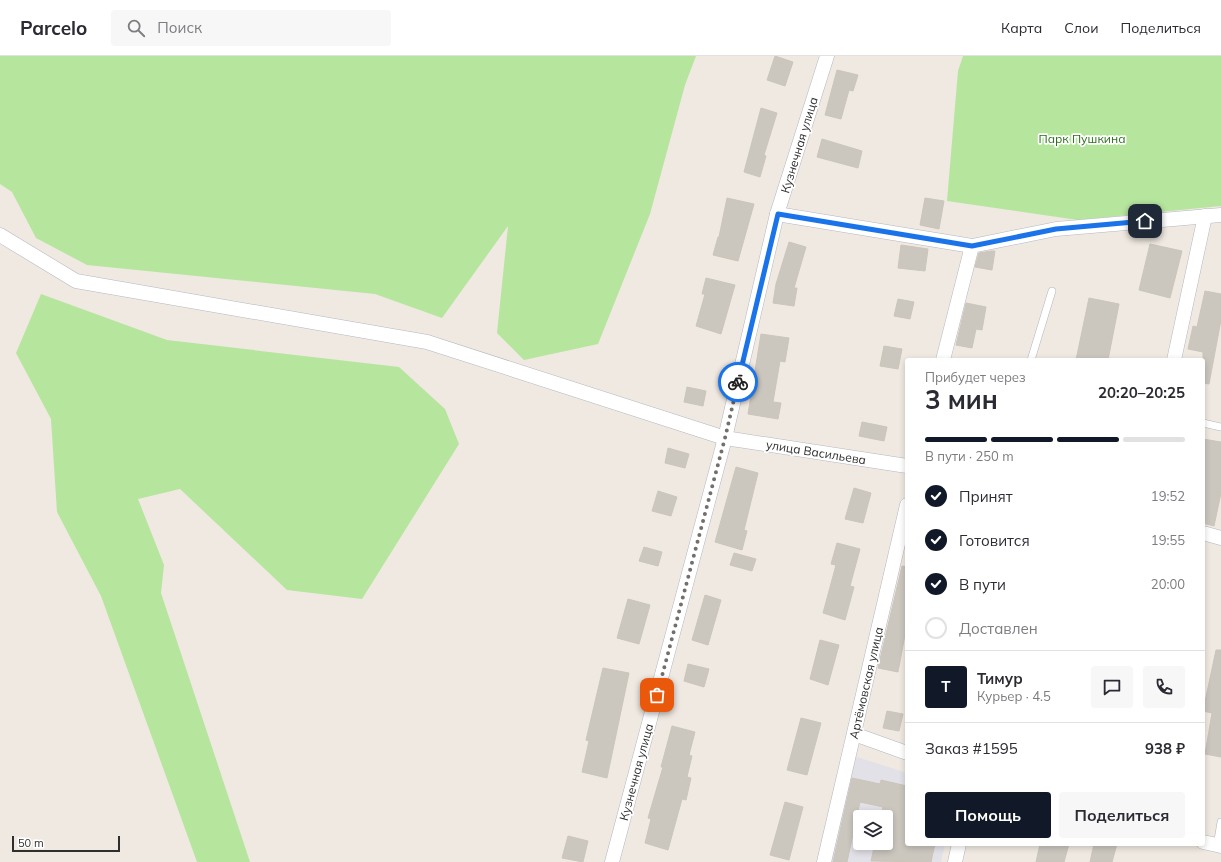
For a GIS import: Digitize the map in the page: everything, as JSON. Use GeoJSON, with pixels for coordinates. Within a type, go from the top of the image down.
{"type":"FeatureCollection","features":[{"type":"Feature","properties":{"kind":"street","name":"Кузнечная улица"},"geometry":{"type":"LineString","coordinates":[[612,862],[725,438],[778,214],[827,56]]}},
{"type":"Feature","properties":{"kind":"street"},"geometry":{"type":"LineString","coordinates":[[778,214],[972,246],[1056,229],[1221,215]]}},
{"type":"Feature","properties":{"kind":"street"},"geometry":{"type":"LineString","coordinates":[[1174,358],[1205,216]]}},
{"type":"Feature","properties":{"kind":"street","name":"улица Васильева"},"geometry":{"type":"LineString","coordinates":[[0,235],[76,281],[427,342],[725,438],[905,466]]}},
{"type":"Feature","properties":{"kind":"street"},"geometry":{"type":"LineString","coordinates":[[944,358],[972,246]]}},
{"type":"Feature","properties":{"kind":"street","name":"Артёмовская улица"},"geometry":{"type":"LineString","coordinates":[[824,862],[905,514]]}},
{"type":"Feature","properties":{"kind":"street"},"geometry":{"type":"LineString","coordinates":[[1205,534],[1221,538]]}},
{"type":"Feature","properties":{"kind":"street"},"geometry":{"type":"LineString","coordinates":[[854,734],[905,752]]}},
{"type":"Feature","properties":{"kind":"street"},"geometry":{"type":"LineString","coordinates":[[1205,842],[1219,846]]}},
{"type":"Feature","properties":{"kind":"street"},"geometry":{"type":"LineString","coordinates":[[955,862],[959,846]]}},
{"type":"Feature","properties":{"kind":"lane"},"geometry":{"type":"LineString","coordinates":[[1032,358],[1052,291]]}},
{"type":"Feature","properties":{"kind":"lane"},"geometry":{"type":"LineString","coordinates":[[1205,423],[1221,427]]}},
{"type":"Feature","properties":{"kind":"lane"},"geometry":{"type":"LineString","coordinates":[[1219,846],[1221,822]]}},
{"type":"Feature","properties":{"kind":"shaded area"},"geometry":{"type":"Polygon","coordinates":[[[854,756],[905,772],[905,846],[945,846],[941,862],[828,862],[854,756]]]}},
{"type":"Feature","properties":{"kind":"green space"},"geometry":{"type":"Polygon","coordinates":[[[0,56],[696,56],[685,85],[650,214],[598,344],[524,360],[497,333],[508,226],[442,318],[375,294],[87,265],[36,238],[12,192],[0,184],[0,56]]]}},
{"type":"Feature","properties":{"kind":"green space","name":"Парк Пушкина"},"geometry":{"type":"Polygon","coordinates":[[[963,56],[1221,56],[1221,206],[1078,220],[947,201],[958,71],[963,56]]]}},
{"type":"Feature","properties":{"kind":"green space"},"geometry":{"type":"Polygon","coordinates":[[[41,294],[167,340],[399,367],[445,409],[459,444],[362,599],[287,590],[180,489],[138,499],[164,565],[161,593],[250,862],[197,862],[101,596],[57,512],[51,419],[16,353],[41,294]]]}},
{"type":"Feature","properties":{"kind":"building"},"geometry":{"type":"Polygon","coordinates":[[[775,56],[793,62],[785,86],[767,80],[775,56]]]}},
{"type":"Feature","properties":{"kind":"building"},"geometry":{"type":"Polygon","coordinates":[[[837,70],[858,75],[853,91],[849,90],[841,119],[825,115],[837,70]]]}},
{"type":"Feature","properties":{"kind":"building"},"geometry":{"type":"Polygon","coordinates":[[[761,108],[777,113],[764,155],[766,156],[760,177],[744,172],[761,108]]]}},
{"type":"Feature","properties":{"kind":"building"},"geometry":{"type":"Polygon","coordinates":[[[822,139],[862,151],[858,168],[817,157],[822,139]]]}},
{"type":"Feature","properties":{"kind":"building"},"geometry":{"type":"Polygon","coordinates":[[[727,198],[754,204],[738,261],[713,255],[719,237],[727,198]]]}},
{"type":"Feature","properties":{"kind":"building"},"geometry":{"type":"Polygon","coordinates":[[[925,198],[944,201],[939,229],[920,225],[925,198]]]}},
{"type":"Feature","properties":{"kind":"building"},"geometry":{"type":"Polygon","coordinates":[[[789,242],[806,247],[794,288],[797,288],[794,306],[773,303],[776,284],[789,242]]]}},
{"type":"Feature","properties":{"kind":"building"},"geometry":{"type":"Polygon","coordinates":[[[1150,244],[1182,251],[1170,298],[1139,290],[1150,244]]]}},
{"type":"Feature","properties":{"kind":"building"},"geometry":{"type":"Polygon","coordinates":[[[901,245],[928,249],[925,271],[898,268],[901,245]]]}},
{"type":"Feature","properties":{"kind":"building"},"geometry":{"type":"Polygon","coordinates":[[[995,251],[992,270],[975,267],[979,253],[995,251]]]}},
{"type":"Feature","properties":{"kind":"building"},"geometry":{"type":"Polygon","coordinates":[[[706,278],[735,285],[721,334],[696,326],[705,294],[702,294],[706,278]]]}},
{"type":"Feature","properties":{"kind":"building"},"geometry":{"type":"Polygon","coordinates":[[[1205,291],[1221,294],[1221,320],[1209,384],[1205,383],[1205,358],[1203,358],[1203,352],[1188,349],[1193,326],[1197,327],[1205,291]]]}},
{"type":"Feature","properties":{"kind":"building"},"geometry":{"type":"Polygon","coordinates":[[[1089,298],[1119,304],[1108,358],[1076,358],[1089,298]]]}},
{"type":"Feature","properties":{"kind":"building"},"geometry":{"type":"Polygon","coordinates":[[[898,299],[914,302],[910,319],[894,316],[898,299]]]}},
{"type":"Feature","properties":{"kind":"building"},"geometry":{"type":"Polygon","coordinates":[[[966,303],[986,307],[982,330],[976,329],[972,348],[956,345],[966,303]]]}},
{"type":"Feature","properties":{"kind":"building"},"geometry":{"type":"Polygon","coordinates":[[[761,334],[789,338],[785,362],[780,361],[773,402],[781,403],[778,419],[748,414],[761,334]]]}},
{"type":"Feature","properties":{"kind":"building"},"geometry":{"type":"Polygon","coordinates":[[[884,346],[902,349],[898,369],[880,366],[884,346]]]}},
{"type":"Feature","properties":{"kind":"building"},"geometry":{"type":"Polygon","coordinates":[[[687,387],[706,391],[703,406],[684,402],[687,387]]]}},
{"type":"Feature","properties":{"kind":"building"},"geometry":{"type":"Polygon","coordinates":[[[862,422],[887,427],[884,441],[859,436],[862,422]]]}},
{"type":"Feature","properties":{"kind":"building"},"geometry":{"type":"Polygon","coordinates":[[[1205,439],[1221,442],[1221,493],[1214,526],[1205,524],[1205,439]]]}},
{"type":"Feature","properties":{"kind":"building"},"geometry":{"type":"Polygon","coordinates":[[[668,448],[689,454],[685,468],[665,463],[668,448]]]}},
{"type":"Feature","properties":{"kind":"building"},"geometry":{"type":"Polygon","coordinates":[[[736,467],[758,473],[744,530],[747,531],[742,550],[715,542],[736,467]]]}},
{"type":"Feature","properties":{"kind":"building"},"geometry":{"type":"Polygon","coordinates":[[[854,488],[871,493],[863,523],[845,519],[854,488]]]}},
{"type":"Feature","properties":{"kind":"building"},"geometry":{"type":"Polygon","coordinates":[[[658,491],[677,497],[671,516],[652,511],[658,491]]]}},
{"type":"Feature","properties":{"kind":"building"},"geometry":{"type":"Polygon","coordinates":[[[837,543],[860,549],[850,586],[854,587],[845,620],[823,613],[836,565],[831,564],[837,543]]]}},
{"type":"Feature","properties":{"kind":"building"},"geometry":{"type":"Polygon","coordinates":[[[644,547],[662,552],[658,566],[639,561],[644,547]]]}},
{"type":"Feature","properties":{"kind":"building"},"geometry":{"type":"Polygon","coordinates":[[[734,553],[756,559],[752,571],[730,565],[734,553]]]}},
{"type":"Feature","properties":{"kind":"building"},"geometry":{"type":"Polygon","coordinates":[[[902,566],[905,567],[905,635],[898,672],[878,668],[902,566]]]}},
{"type":"Feature","properties":{"kind":"building"},"geometry":{"type":"Polygon","coordinates":[[[705,595],[721,600],[708,645],[692,640],[705,595]]]}},
{"type":"Feature","properties":{"kind":"building"},"geometry":{"type":"Polygon","coordinates":[[[628,599],[650,605],[639,644],[617,638],[628,599]]]}},
{"type":"Feature","properties":{"kind":"building"},"geometry":{"type":"Polygon","coordinates":[[[820,640],[839,645],[828,685],[810,679],[820,640]]]}},
{"type":"Feature","properties":{"kind":"building"},"geometry":{"type":"Polygon","coordinates":[[[1216,650],[1221,650],[1221,757],[1205,754],[1212,713],[1205,711],[1205,702],[1216,650]]]}},
{"type":"Feature","properties":{"kind":"building"},"geometry":{"type":"Polygon","coordinates":[[[688,664],[709,669],[704,687],[684,681],[688,664]]]}},
{"type":"Feature","properties":{"kind":"building"},"geometry":{"type":"Polygon","coordinates":[[[603,668],[629,673],[607,778],[582,772],[589,741],[586,740],[603,668]]]}},
{"type":"Feature","properties":{"kind":"building"},"geometry":{"type":"Polygon","coordinates":[[[887,711],[903,714],[899,731],[883,728],[887,711]]]}},
{"type":"Feature","properties":{"kind":"building"},"geometry":{"type":"Polygon","coordinates":[[[801,718],[821,723],[807,775],[787,770],[801,718]]]}},
{"type":"Feature","properties":{"kind":"building"},"geometry":{"type":"Polygon","coordinates":[[[672,726],[695,732],[689,755],[692,756],[687,777],[691,778],[686,800],[682,799],[668,850],[645,843],[651,819],[648,818],[663,767],[661,767],[672,726]]]}},
{"type":"Feature","properties":{"kind":"building"},"geometry":{"type":"Polygon","coordinates":[[[852,778],[880,784],[881,780],[905,786],[905,846],[935,846],[931,862],[871,861],[873,850],[893,850],[893,810],[882,810],[883,807],[860,802],[858,810],[853,810],[853,834],[847,862],[833,862],[852,778]]]}},
{"type":"Feature","properties":{"kind":"building"},"geometry":{"type":"Polygon","coordinates":[[[785,802],[803,807],[789,860],[770,855],[785,802]]]}},
{"type":"Feature","properties":{"kind":"building"},"geometry":{"type":"Polygon","coordinates":[[[568,836],[588,841],[583,862],[562,858],[568,836]]]}},
{"type":"Feature","properties":{"kind":"building"},"geometry":{"type":"Polygon","coordinates":[[[1040,846],[1068,846],[1064,862],[1036,862],[1040,846]]]}},
{"type":"Feature","properties":{"kind":"building"},"geometry":{"type":"Polygon","coordinates":[[[1094,846],[1116,846],[1112,862],[1090,862],[1094,846]]]}},
{"type":"Feature","properties":{"kind":"way so far"},"geometry":{"type":"LineString","coordinates":[[657,695],[725,438],[738,382]]}},
{"type":"Feature","properties":{"kind":"route"},"geometry":{"type":"LineString","coordinates":[[738,382],[778,214],[972,246],[1056,229],[1145,221]]}}]}
